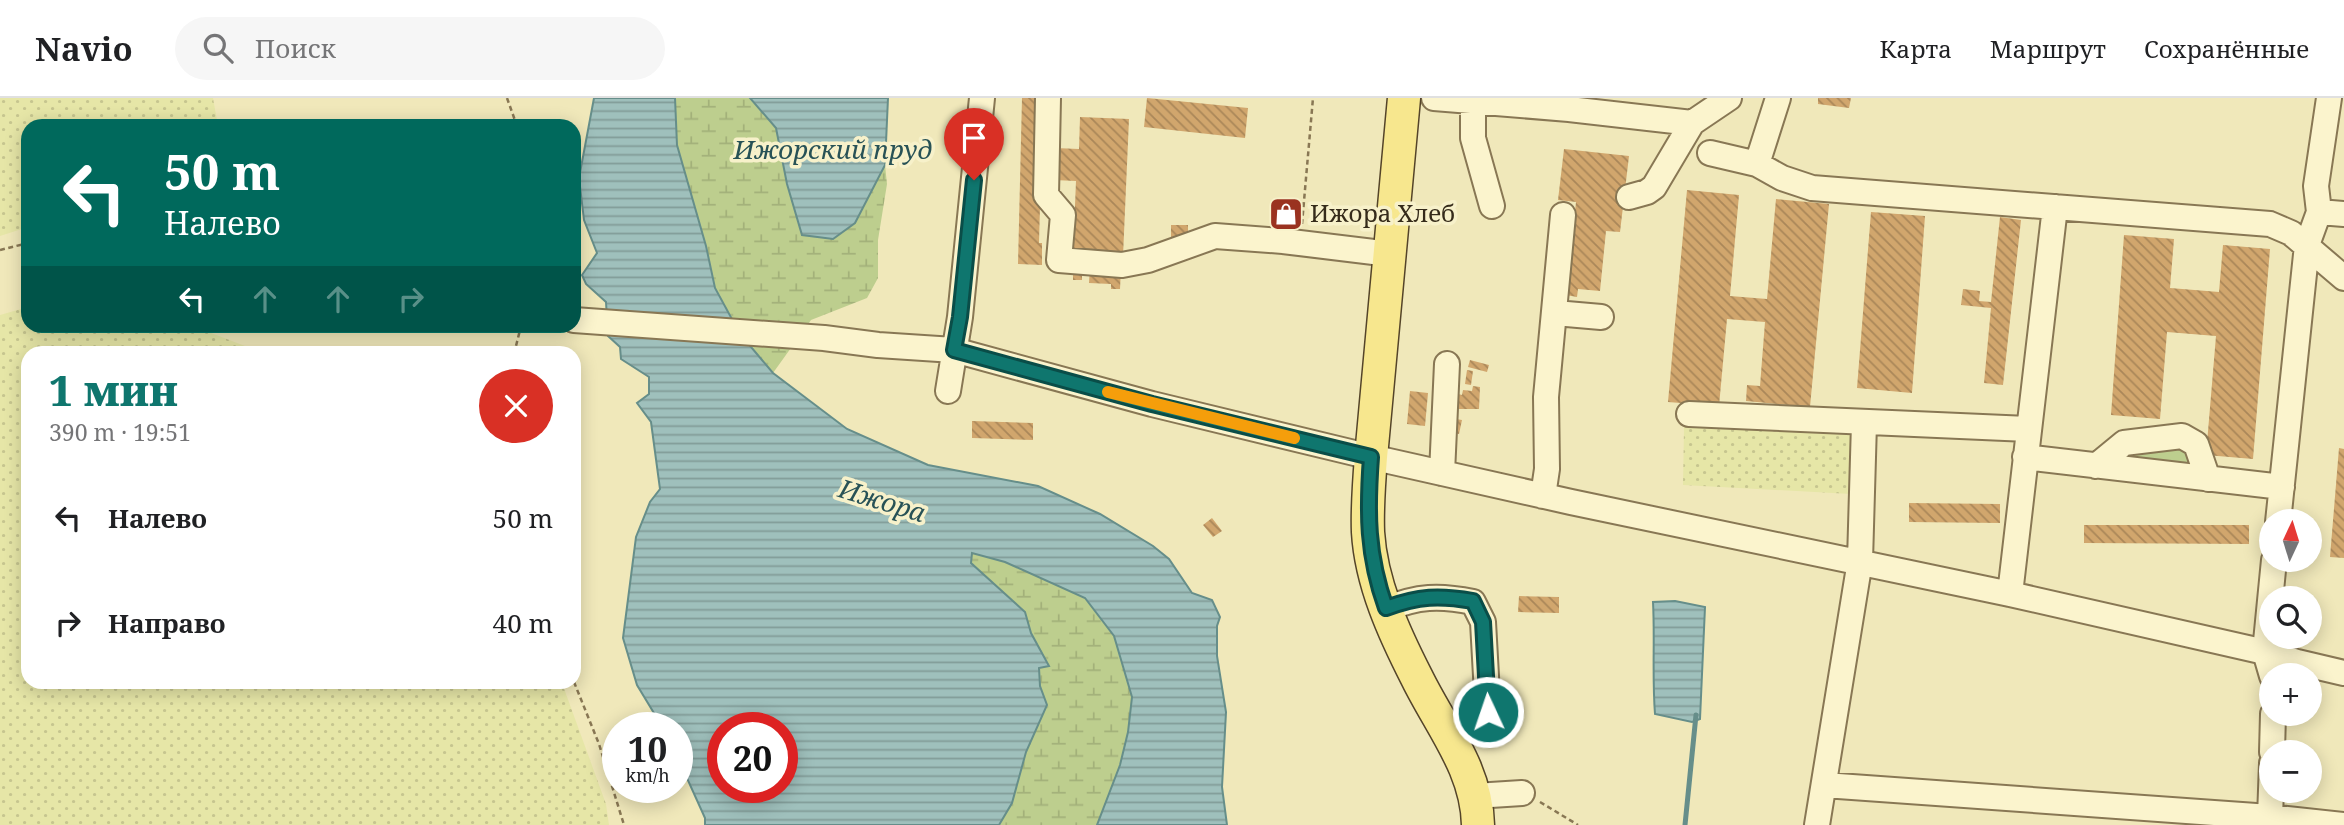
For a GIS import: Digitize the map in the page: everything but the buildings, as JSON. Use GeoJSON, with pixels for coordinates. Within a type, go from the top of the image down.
{"type":"FeatureCollection","features":[{"type":"Feature","properties":{"kind":"main road"},"geometry":{"type":"LineString","coordinates":[[1404,98],[1367,505],[1368,534],[1374,572],[1386,608],[1417,678],[1469,774],[1477,811]]}},
{"type":"Feature","properties":{"kind":"lane"},"geometry":{"type":"LineString","coordinates":[[948,391],[960,317],[982,98]]}},
{"type":"Feature","properties":{"kind":"lane"},"geometry":{"type":"LineString","coordinates":[[1048,98],[1046,195],[1063,215],[1059,260],[1122,265],[1148,260],[1215,236],[1390,254]]}},
{"type":"Feature","properties":{"kind":"lane"},"geometry":{"type":"LineString","coordinates":[[1434,98],[1569,104],[1692,124]]}},
{"type":"Feature","properties":{"kind":"lane"},"geometry":{"type":"LineString","coordinates":[[1629,197],[1654,187],[1692,124],[1729,98]]}},
{"type":"Feature","properties":{"kind":"lane"},"geometry":{"type":"LineString","coordinates":[[1757,164],[1778,98]]}},
{"type":"Feature","properties":{"kind":"lane"},"geometry":{"type":"LineString","coordinates":[[2279,509],[2313,250],[2332,213],[2316,186],[2329,98]]}},
{"type":"Feature","properties":{"kind":"lane"},"geometry":{"type":"LineString","coordinates":[[1466,100],[1473,138],[1492,206]]}},
{"type":"Feature","properties":{"kind":"lane"},"geometry":{"type":"LineString","coordinates":[[1710,153],[1757,164],[1782,178],[1812,187],[2270,224],[2291,233],[2344,278]]}},
{"type":"Feature","properties":{"kind":"lane"},"geometry":{"type":"LineString","coordinates":[[2010,593],[2055,207]]}},
{"type":"Feature","properties":{"kind":"lane"},"geometry":{"type":"LineString","coordinates":[[1543,496],[1547,468],[1546,397],[1563,215]]}},
{"type":"Feature","properties":{"kind":"lane"},"geometry":{"type":"LineString","coordinates":[[2313,250],[2344,258]]}},
{"type":"Feature","properties":{"kind":"lane"},"geometry":{"type":"LineString","coordinates":[[1555,313],[1601,317]]}},
{"type":"Feature","properties":{"kind":"lane"},"geometry":{"type":"LineString","coordinates":[[581,321],[954,350],[1152,404],[1371,457],[1446,458],[1543,496],[2010,593],[2264,663]]}},
{"type":"Feature","properties":{"kind":"lane"},"geometry":{"type":"LineString","coordinates":[[1446,458],[1447,364]]}},
{"type":"Feature","properties":{"kind":"lane"},"geometry":{"type":"LineString","coordinates":[[1689,414],[2028,429]]}},
{"type":"Feature","properties":{"kind":"lane"},"geometry":{"type":"LineString","coordinates":[[1864,423],[1860,561],[1821,804],[2270,817],[2344,825]]}},
{"type":"Feature","properties":{"kind":"lane"},"geometry":{"type":"LineString","coordinates":[[2096,466],[2124,443],[2182,436],[2196,444],[2208,479]]}},
{"type":"Feature","properties":{"kind":"lane"},"geometry":{"type":"LineString","coordinates":[[2025,457],[2282,487]]}},
{"type":"Feature","properties":{"kind":"lane"},"geometry":{"type":"LineString","coordinates":[[2268,663],[2273,572]]}},
{"type":"Feature","properties":{"kind":"lane"},"geometry":{"type":"LineString","coordinates":[[1386,608],[1424,597],[1473,601],[1483,622],[1488,712]]}},
{"type":"Feature","properties":{"kind":"lane"},"geometry":{"type":"LineString","coordinates":[[2322,670],[2344,673]]}},
{"type":"Feature","properties":{"kind":"lane"},"geometry":{"type":"LineString","coordinates":[[1477,811],[1522,793]]}},
{"type":"Feature","properties":{"kind":"lane"},"geometry":{"type":"LineString","coordinates":[[2270,817],[2271,803]]}},
{"type":"Feature","properties":{"kind":"path"},"geometry":{"type":"LineString","coordinates":[[507,98],[514,119]]}},
{"type":"Feature","properties":{"kind":"path"},"geometry":{"type":"LineString","coordinates":[[1300,243],[1313,98]]}},
{"type":"Feature","properties":{"kind":"path"},"geometry":{"type":"LineString","coordinates":[[0,250],[21,245]]}},
{"type":"Feature","properties":{"kind":"path"},"geometry":{"type":"LineString","coordinates":[[576,689],[599,744],[624,825]]}},
{"type":"Feature","properties":{"kind":"path"},"geometry":{"type":"LineString","coordinates":[[1522,793],[1578,825]]}},
{"type":"Feature","properties":{"kind":"green space"},"geometry":{"type":"Polygon","coordinates":[[[0,98],[213,98],[217,119],[21,119],[21,229],[0,236],[0,98]]]}},
{"type":"Feature","properties":{"kind":"green space"},"geometry":{"type":"Polygon","coordinates":[[[675,98],[750,98],[776,128],[787,184],[802,235],[855,223],[885,165],[887,184],[878,240],[878,278],[867,298],[811,320],[773,373],[740,334],[715,288],[677,145],[675,98]]]}},
{"type":"Feature","properties":{"kind":"green space"},"geometry":{"type":"Polygon","coordinates":[[[21,309],[21,333],[211,333],[245,346],[21,346],[21,689],[564,689],[602,793],[602,803],[606,804],[609,825],[0,825],[0,315],[21,309]]]}},
{"type":"Feature","properties":{"kind":"green space"},"geometry":{"type":"Polygon","coordinates":[[[1684,427],[1855,435],[1851,494],[1683,485],[1684,427]]]}},
{"type":"Feature","properties":{"kind":"green space"},"geometry":{"type":"Polygon","coordinates":[[[2181,442],[2190,454],[2188,461],[2183,464],[2122,456],[2181,442]]]}},
{"type":"Feature","properties":{"kind":"green space"},"geometry":{"type":"Polygon","coordinates":[[[971,552],[1005,562],[1085,598],[1114,636],[1132,697],[1128,732],[1120,765],[1097,825],[999,825],[1012,803],[1026,752],[1046,705],[1040,686],[1039,667],[1049,666],[1031,633],[1025,612],[971,563],[971,552]]]}},
{"type":"Feature","properties":{"kind":"water","name":"Ижора"},"geometry":{"type":"Polygon","coordinates":[[[594,98],[675,98],[677,145],[715,288],[740,334],[773,373],[847,429],[928,465],[1038,486],[1100,514],[1153,546],[1169,559],[1192,593],[1212,600],[1220,617],[1217,626],[1217,656],[1226,712],[1222,787],[1227,825],[1097,825],[1120,765],[1128,732],[1132,697],[1114,636],[1085,598],[1005,562],[972,553],[971,563],[1025,612],[1031,633],[1049,666],[1039,668],[1040,686],[1047,705],[1026,752],[1012,803],[999,825],[705,825],[705,818],[693,791],[693,712],[653,712],[637,685],[623,638],[636,537],[650,502],[660,489],[651,422],[637,403],[649,394],[649,377],[621,359],[620,347],[608,336],[606,302],[586,284],[582,275],[597,253],[584,220],[581,195],[581,167],[594,98]]]}},
{"type":"Feature","properties":{"kind":"water","name":"Ижорский пруд"},"geometry":{"type":"Polygon","coordinates":[[[750,98],[888,98],[885,165],[855,223],[833,239],[802,235],[787,184],[776,128],[750,98]]]}},
{"type":"Feature","properties":{"kind":"water"},"geometry":{"type":"Polygon","coordinates":[[[1675,601],[1705,607],[1700,719],[1692,722],[1655,714],[1653,602],[1675,601]]]}},
{"type":"Feature","properties":{"kind":"waterway"},"geometry":{"type":"LineString","coordinates":[[1685,825],[1696,715]]}},
{"type":"Feature","properties":{"kind":"slow traffic"},"geometry":{"type":"LineString","coordinates":[[1108,392],[1294,438]]}},
{"type":"Feature","properties":{"kind":"place","name":"Ижора Хлеб"},"geometry":{"type":"Point","coordinates":[1286,214]}},
{"type":"Feature","properties":{"kind":"route"},"geometry":{"type":"LineString","coordinates":[[974,180],[960,317],[954,350],[1152,404],[1371,457],[1367,505],[1368,534],[1374,572],[1386,608],[1424,597],[1473,601],[1483,622],[1488,712]]}}]}
